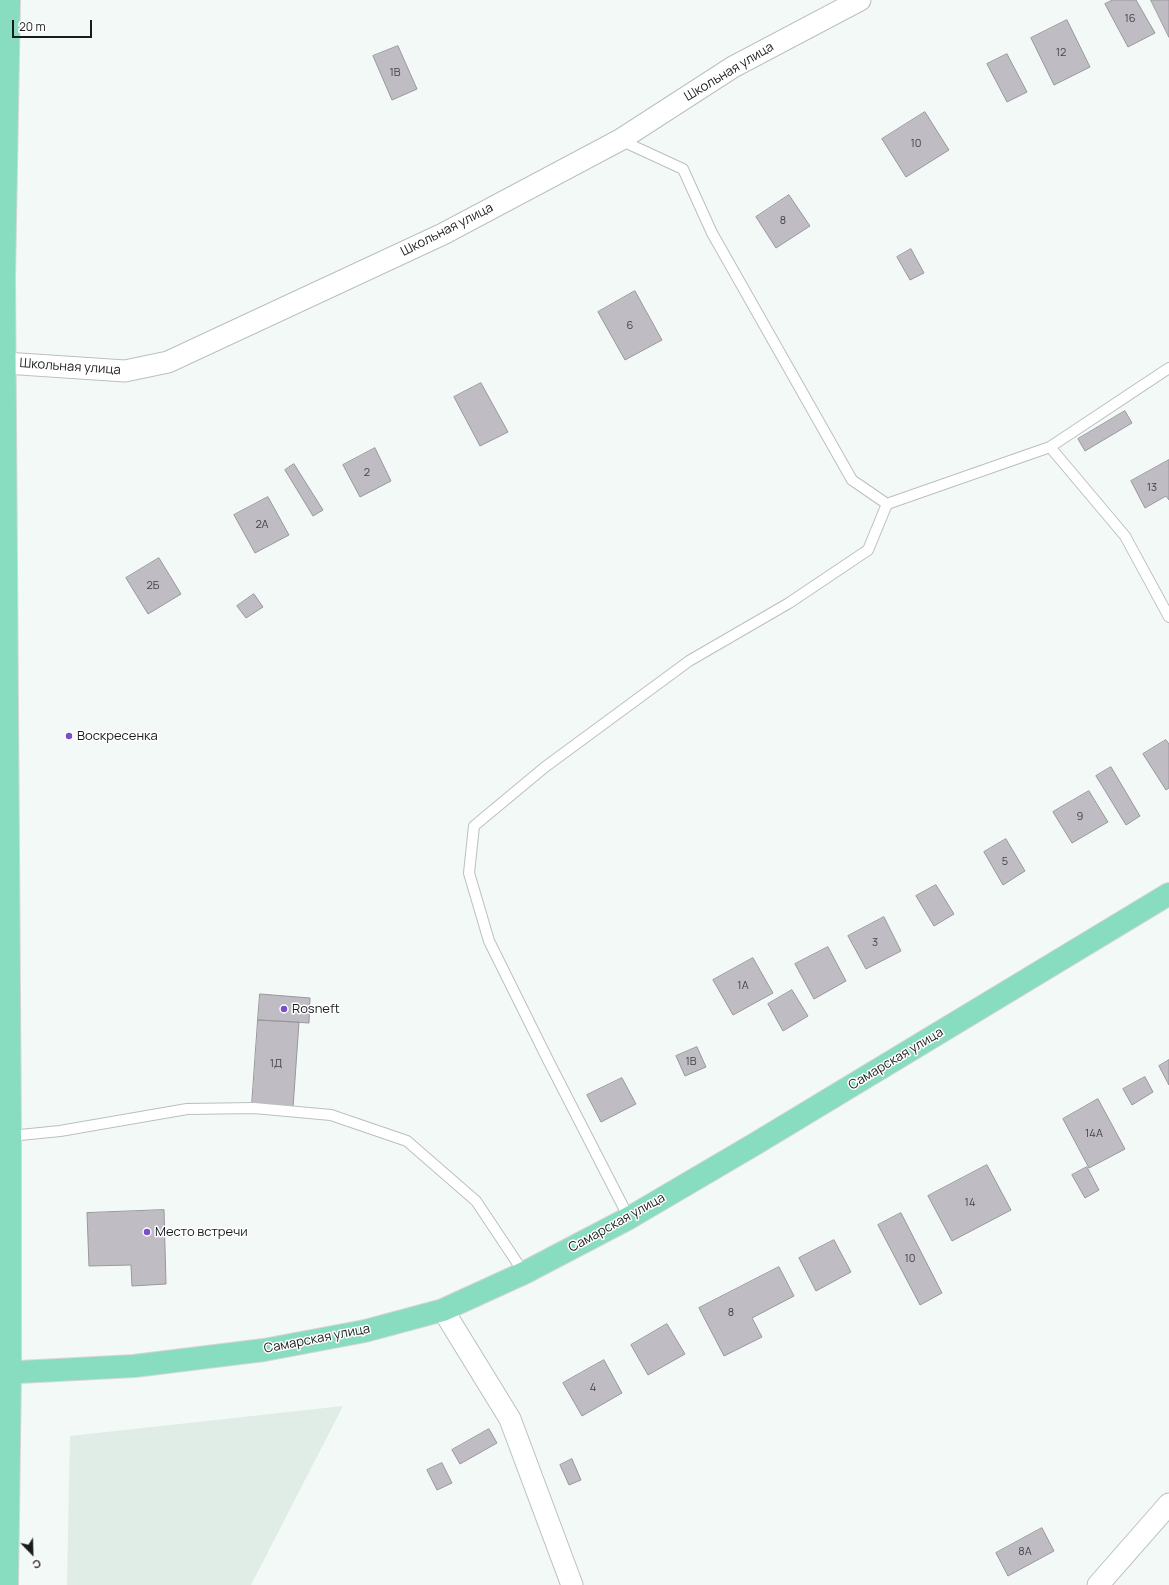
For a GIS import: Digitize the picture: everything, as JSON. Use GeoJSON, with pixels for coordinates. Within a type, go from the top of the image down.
{"type":"FeatureCollection","features":[{"type":"Feature","properties":{"kind":"main road"},"geometry":{"type":"LineString","coordinates":[[6,1585],[5,1372],[10,1136],[4,277],[9,0]]}},
{"type":"Feature","properties":{"kind":"main road","name":"Самарская улица"},"geometry":{"type":"LineString","coordinates":[[5,1372],[134,1366],[264,1350],[365,1330],[443,1310],[524,1273],[629,1218],[755,1144],[1169,894]]}},
{"type":"Feature","properties":{"kind":"street","name":"Школьная улица"},"geometry":{"type":"LineString","coordinates":[[5,363],[125,371],[168,362],[443,234],[620,140],[733,66],[860,0]]}},
{"type":"Feature","properties":{"kind":"street"},"geometry":{"type":"LineString","coordinates":[[443,1310],[510,1419],[572,1585]]}},
{"type":"Feature","properties":{"kind":"street"},"geometry":{"type":"LineString","coordinates":[[1098,1585],[1169,1504]]}},
{"type":"Feature","properties":{"kind":"lane"},"geometry":{"type":"LineString","coordinates":[[620,140],[683,169],[712,233],[852,480],[887,504]]}},
{"type":"Feature","properties":{"kind":"lane"},"geometry":{"type":"LineString","coordinates":[[629,1218],[489,941],[469,873],[474,826],[545,768],[689,662],[789,603],[868,550],[887,504],[1050,447],[1169,368]]}},
{"type":"Feature","properties":{"kind":"lane"},"geometry":{"type":"LineString","coordinates":[[1050,447],[1125,536],[1169,617]]}},
{"type":"Feature","properties":{"kind":"lane"},"geometry":{"type":"LineString","coordinates":[[10,1136],[60,1130],[187,1109],[254,1108],[332,1115],[407,1141],[476,1201],[524,1273]]}},
{"type":"Feature","properties":{"kind":"shaded area"},"geometry":{"type":"Polygon","coordinates":[[[343,1406],[251,1585],[67,1585],[70,1436],[343,1406]]]}},
{"type":"Feature","properties":{"kind":"building"},"geometry":{"type":"Polygon","coordinates":[[[1113,0],[1136,0],[1155,33],[1128,47],[1105,4],[1113,0]]]}},
{"type":"Feature","properties":{"kind":"building"},"geometry":{"type":"Polygon","coordinates":[[[1151,0],[1169,0],[1169,37],[1151,0]]]}},
{"type":"Feature","properties":{"kind":"building"},"geometry":{"type":"Polygon","coordinates":[[[1067,20],[1090,67],[1054,85],[1031,38],[1067,20]]]}},
{"type":"Feature","properties":{"kind":"building"},"geometry":{"type":"Polygon","coordinates":[[[398,46],[417,89],[392,100],[373,56],[398,46]]]}},
{"type":"Feature","properties":{"kind":"building"},"geometry":{"type":"Polygon","coordinates":[[[1007,54],[1027,92],[1007,102],[987,64],[1007,54]]]}},
{"type":"Feature","properties":{"kind":"building"},"geometry":{"type":"Polygon","coordinates":[[[925,112],[949,150],[906,177],[882,139],[925,112]]]}},
{"type":"Feature","properties":{"kind":"building"},"geometry":{"type":"Polygon","coordinates":[[[789,195],[810,226],[776,248],[756,217],[789,195]]]}},
{"type":"Feature","properties":{"kind":"building"},"geometry":{"type":"Polygon","coordinates":[[[911,249],[924,273],[910,280],[897,257],[911,249]]]}},
{"type":"Feature","properties":{"kind":"building"},"geometry":{"type":"Polygon","coordinates":[[[635,291],[662,340],[625,360],[598,312],[635,291]]]}},
{"type":"Feature","properties":{"kind":"building"},"geometry":{"type":"Polygon","coordinates":[[[481,383],[508,432],[480,446],[454,397],[481,383]]]}},
{"type":"Feature","properties":{"kind":"building"},"geometry":{"type":"Polygon","coordinates":[[[1125,411],[1132,423],[1085,451],[1078,439],[1125,411]]]}},
{"type":"Feature","properties":{"kind":"building"},"geometry":{"type":"Polygon","coordinates":[[[375,448],[391,481],[360,497],[343,465],[375,448]]]}},
{"type":"Feature","properties":{"kind":"building"},"geometry":{"type":"Polygon","coordinates":[[[1169,460],[1169,500],[1166,496],[1145,508],[1131,481],[1169,460]]]}},
{"type":"Feature","properties":{"kind":"building"},"geometry":{"type":"Polygon","coordinates":[[[294,464],[323,510],[313,516],[285,470],[294,464]]]}},
{"type":"Feature","properties":{"kind":"building"},"geometry":{"type":"Polygon","coordinates":[[[268,497],[289,535],[255,553],[234,515],[268,497]]]}},
{"type":"Feature","properties":{"kind":"building"},"geometry":{"type":"Polygon","coordinates":[[[159,558],[181,594],[148,614],[126,578],[159,558]]]}},
{"type":"Feature","properties":{"kind":"building"},"geometry":{"type":"Polygon","coordinates":[[[254,594],[263,607],[246,618],[237,606],[254,594]]]}},
{"type":"Feature","properties":{"kind":"building"},"geometry":{"type":"Polygon","coordinates":[[[1166,740],[1169,744],[1169,788],[1166,790],[1143,754],[1166,740]]]}},
{"type":"Feature","properties":{"kind":"building"},"geometry":{"type":"Polygon","coordinates":[[[1111,767],[1140,816],[1126,825],[1096,776],[1111,767]]]}},
{"type":"Feature","properties":{"kind":"building"},"geometry":{"type":"Polygon","coordinates":[[[1089,791],[1108,822],[1072,843],[1053,812],[1089,791]]]}},
{"type":"Feature","properties":{"kind":"building"},"geometry":{"type":"Polygon","coordinates":[[[1006,839],[1025,871],[1003,885],[984,852],[1006,839]]]}},
{"type":"Feature","properties":{"kind":"building"},"geometry":{"type":"Polygon","coordinates":[[[936,885],[954,914],[934,926],[916,896],[936,885]]]}},
{"type":"Feature","properties":{"kind":"building"},"geometry":{"type":"Polygon","coordinates":[[[884,917],[901,951],[866,969],[848,936],[884,917]]]}},
{"type":"Feature","properties":{"kind":"building"},"geometry":{"type":"Polygon","coordinates":[[[828,947],[846,981],[814,999],[795,964],[828,947]]]}},
{"type":"Feature","properties":{"kind":"building"},"geometry":{"type":"Polygon","coordinates":[[[753,958],[773,993],[733,1015],[713,980],[753,958]]]}},
{"type":"Feature","properties":{"kind":"building"},"geometry":{"type":"Polygon","coordinates":[[[792,990],[808,1016],[783,1031],[768,1004],[792,990]]]}},
{"type":"Feature","properties":{"kind":"building","name":"Rosneft"},"geometry":{"type":"Polygon","coordinates":[[[260,994],[310,998],[309,1023],[258,1020],[260,994]]]}},
{"type":"Feature","properties":{"kind":"building"},"geometry":{"type":"Polygon","coordinates":[[[258,1020],[299,1022],[293,1108],[252,1105],[258,1020]]]}},
{"type":"Feature","properties":{"kind":"building"},"geometry":{"type":"Polygon","coordinates":[[[697,1047],[706,1067],[685,1076],[676,1056],[697,1047]]]}},
{"type":"Feature","properties":{"kind":"building"},"geometry":{"type":"Polygon","coordinates":[[[1169,1060],[1169,1085],[1159,1066],[1169,1060]]]}},
{"type":"Feature","properties":{"kind":"building"},"geometry":{"type":"Polygon","coordinates":[[[1145,1077],[1153,1092],[1132,1105],[1123,1089],[1145,1077]]]}},
{"type":"Feature","properties":{"kind":"building"},"geometry":{"type":"Polygon","coordinates":[[[622,1078],[636,1104],[601,1122],[587,1095],[622,1078]]]}},
{"type":"Feature","properties":{"kind":"building"},"geometry":{"type":"Polygon","coordinates":[[[1098,1099],[1125,1149],[1089,1168],[1063,1119],[1098,1099]]]}},
{"type":"Feature","properties":{"kind":"building"},"geometry":{"type":"Polygon","coordinates":[[[987,1165],[1011,1210],[952,1241],[928,1196],[987,1165]]]}},
{"type":"Feature","properties":{"kind":"building"},"geometry":{"type":"Polygon","coordinates":[[[1087,1167],[1099,1190],[1085,1198],[1072,1175],[1087,1167]]]}},
{"type":"Feature","properties":{"kind":"building"},"geometry":{"type":"Polygon","coordinates":[[[164,1210],[166,1284],[132,1286],[131,1265],[89,1266],[87,1213],[164,1210]]]}},
{"type":"Feature","properties":{"kind":"building"},"geometry":{"type":"Polygon","coordinates":[[[901,1213],[942,1293],[920,1305],[878,1225],[901,1213]]]}},
{"type":"Feature","properties":{"kind":"building"},"geometry":{"type":"Polygon","coordinates":[[[834,1240],[851,1272],[816,1291],[799,1258],[834,1240]]]}},
{"type":"Feature","properties":{"kind":"building"},"geometry":{"type":"Polygon","coordinates":[[[779,1267],[794,1296],[752,1318],[762,1337],[724,1356],[699,1308],[779,1267]]]}},
{"type":"Feature","properties":{"kind":"building"},"geometry":{"type":"Polygon","coordinates":[[[667,1324],[685,1354],[648,1375],[631,1345],[667,1324]]]}},
{"type":"Feature","properties":{"kind":"building"},"geometry":{"type":"Polygon","coordinates":[[[604,1360],[622,1393],[582,1416],[563,1383],[604,1360]]]}},
{"type":"Feature","properties":{"kind":"building"},"geometry":{"type":"Polygon","coordinates":[[[489,1429],[497,1443],[460,1464],[452,1450],[489,1429]]]}},
{"type":"Feature","properties":{"kind":"building"},"geometry":{"type":"Polygon","coordinates":[[[572,1459],[581,1480],[569,1485],[560,1465],[572,1459]]]}},
{"type":"Feature","properties":{"kind":"building"},"geometry":{"type":"Polygon","coordinates":[[[442,1463],[452,1483],[437,1490],[427,1470],[442,1463]]]}},
{"type":"Feature","properties":{"kind":"building"},"geometry":{"type":"Polygon","coordinates":[[[1042,1528],[1054,1551],[1008,1576],[996,1553],[1042,1528]]]}},
{"type":"Feature","properties":{"kind":"place","name":"Воскресенка"},"geometry":{"type":"Point","coordinates":[69,736]}},
{"type":"Feature","properties":{"kind":"place","name":"Rosneft"},"geometry":{"type":"Point","coordinates":[284,1009]}},
{"type":"Feature","properties":{"kind":"place","name":"Место встречи"},"geometry":{"type":"Point","coordinates":[147,1232]}}]}
